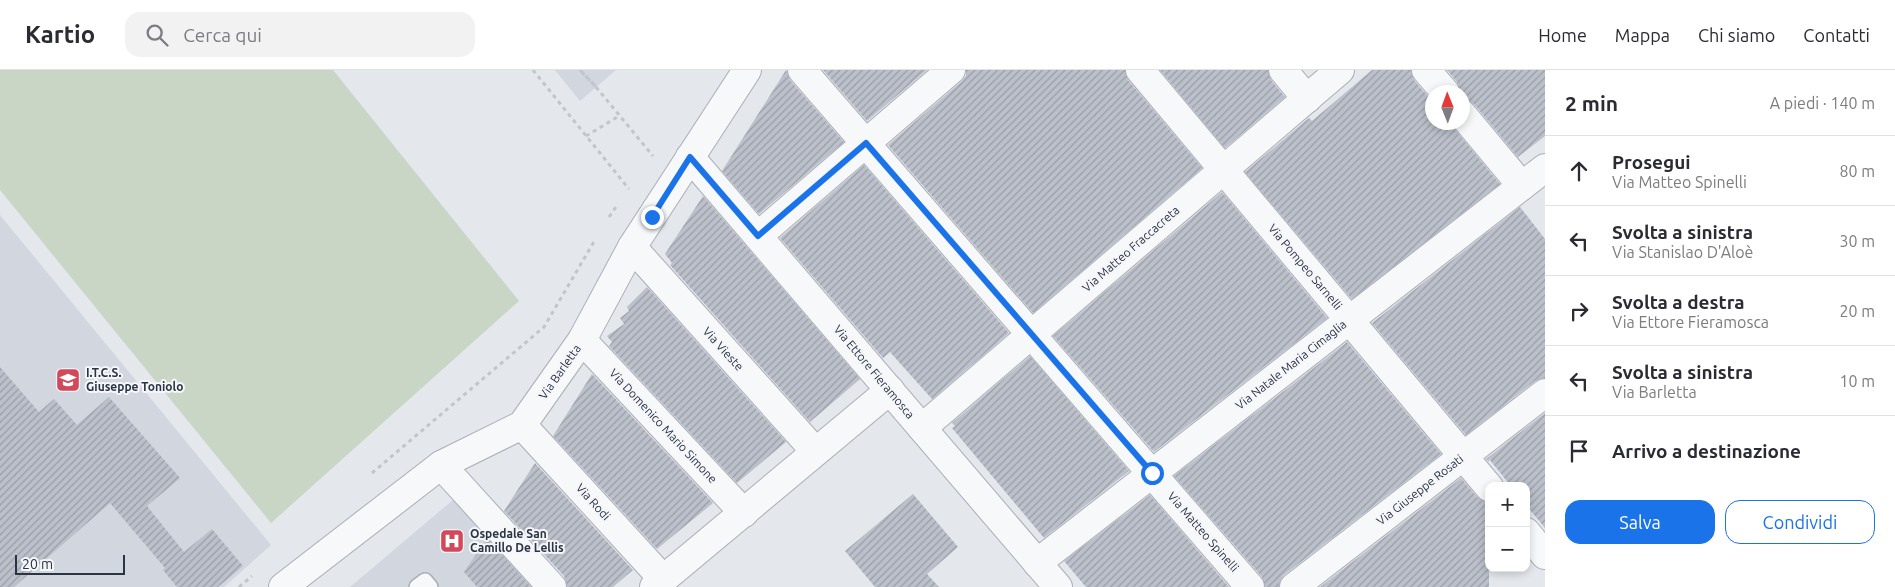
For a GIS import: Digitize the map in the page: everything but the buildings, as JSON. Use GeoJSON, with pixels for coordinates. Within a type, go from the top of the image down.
{"type":"FeatureCollection","features":[{"type":"Feature","properties":{"kind":"street","name":"Via Barletta"},"geometry":{"type":"LineString","coordinates":[[283,587],[441,465],[522,425],[582,340],[632,247],[747,70]]}},
{"type":"Feature","properties":{"kind":"street","name":"Via Matteo Spinelli"},"geometry":{"type":"LineString","coordinates":[[802,70],[1250,587]]}},
{"type":"Feature","properties":{"kind":"street"},"geometry":{"type":"LineString","coordinates":[[758,236],[951,70]]}},
{"type":"Feature","properties":{"kind":"street","name":"Via Pompeo Sarnelli"},"geometry":{"type":"LineString","coordinates":[[1140,70],[1485,482]]}},
{"type":"Feature","properties":{"kind":"street"},"geometry":{"type":"LineString","coordinates":[[1283,70],[1307,99]]}},
{"type":"Feature","properties":{"kind":"street","name":"Via Matteo Fraccacreta"},"geometry":{"type":"LineString","coordinates":[[922,428],[1340,70]]}},
{"type":"Feature","properties":{"kind":"street"},"geometry":{"type":"LineString","coordinates":[[1426,70],[1439,85]]}},
{"type":"Feature","properties":{"kind":"street"},"geometry":{"type":"LineString","coordinates":[[1470,124],[1522,186]]}},
{"type":"Feature","properties":{"kind":"street","name":"Via Ettore Fieramosca"},"geometry":{"type":"LineString","coordinates":[[690,157],[1058,587]]}},
{"type":"Feature","properties":{"kind":"street","name":"Via Natale Maria Cimaglia"},"geometry":{"type":"LineString","coordinates":[[1037,562],[1545,168]]}},
{"type":"Feature","properties":{"kind":"street","name":"Via Vieste"},"geometry":{"type":"LineString","coordinates":[[632,247],[815,451]]}},
{"type":"Feature","properties":{"kind":"street","name":"Via Domenico Mario Simone"},"geometry":{"type":"LineString","coordinates":[[582,340],[744,513]]}},
{"type":"Feature","properties":{"kind":"street"},"geometry":{"type":"LineString","coordinates":[[658,583],[890,390]]}},
{"type":"Feature","properties":{"kind":"street","name":"Via Giuseppe Rosati"},"geometry":{"type":"LineString","coordinates":[[1294,587],[1545,392]]}},
{"type":"Feature","properties":{"kind":"street","name":"Via Rodi"},"geometry":{"type":"LineString","coordinates":[[522,425],[658,583]]}},
{"type":"Feature","properties":{"kind":"street"},"geometry":{"type":"LineString","coordinates":[[441,465],[552,587]]}},
{"type":"Feature","properties":{"kind":"street"},"geometry":{"type":"LineString","coordinates":[[1530,537],[1545,555]]}},
{"type":"Feature","properties":{"kind":"lane"},"geometry":{"type":"LineString","coordinates":[[417,587],[425,580],[430,587]]}},
{"type":"Feature","properties":{"kind":"path"},"geometry":{"type":"LineString","coordinates":[[532,70],[652,217]]}},
{"type":"Feature","properties":{"kind":"path"},"geometry":{"type":"LineString","coordinates":[[580,70],[674,182]]}},
{"type":"Feature","properties":{"kind":"path"},"geometry":{"type":"LineString","coordinates":[[586,136],[619,116]]}},
{"type":"Feature","properties":{"kind":"path"},"geometry":{"type":"LineString","coordinates":[[604,225],[614,208],[631,191]]}},
{"type":"Feature","properties":{"kind":"path"},"geometry":{"type":"LineString","coordinates":[[365,479],[544,327],[599,234]]}},
{"type":"Feature","properties":{"kind":"path"},"geometry":{"type":"LineString","coordinates":[[238,587],[253,574]]}},
{"type":"Feature","properties":{"kind":"shaded area"},"geometry":{"type":"Polygon","coordinates":[[[555,70],[616,70],[580,101],[555,70]]]}},
{"type":"Feature","properties":{"kind":"shaded area","name":"I.T.C.S. Giuseppe Toniolo"},"geometry":{"type":"Polygon","coordinates":[[[0,215],[271,545],[224,587],[0,587],[0,215]]]}},
{"type":"Feature","properties":{"kind":"shaded area","name":"Ospedale San Camillo De Lellis"},"geometry":{"type":"Polygon","coordinates":[[[460,494],[539,587],[350,587],[460,494]]]}},
{"type":"Feature","properties":{"kind":"green space"},"geometry":{"type":"Polygon","coordinates":[[[0,70],[333,70],[519,301],[271,523],[0,190],[0,70]]]}},
{"type":"Feature","properties":{"kind":"place","name":"I.T.C.S. Giuseppe Toniolo"},"geometry":{"type":"Point","coordinates":[68,380]}},
{"type":"Feature","properties":{"kind":"place","name":"Ospedale San Camillo De Lellis"},"geometry":{"type":"Point","coordinates":[452,541]}},
{"type":"Feature","properties":{"kind":"route"},"geometry":{"type":"LineString","coordinates":[[652,217],[690,157],[758,236],[866,143],[1152,473]]}}]}
